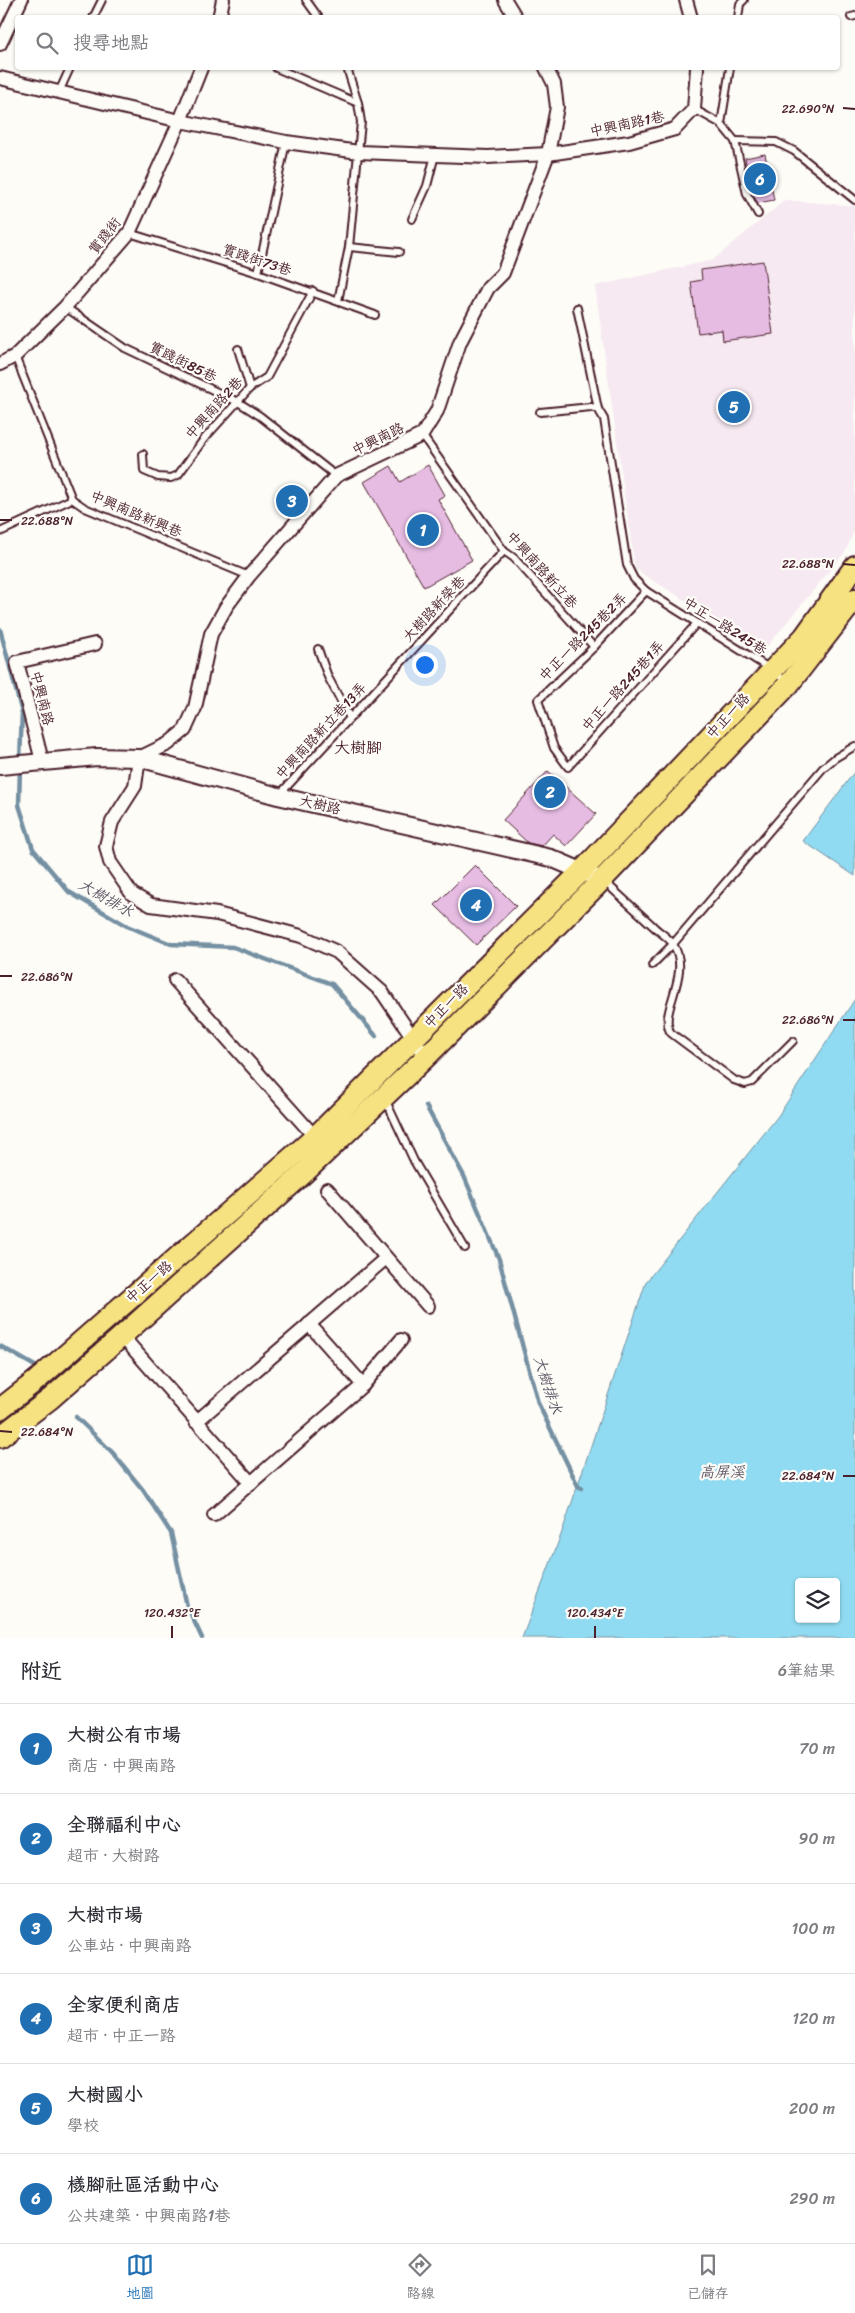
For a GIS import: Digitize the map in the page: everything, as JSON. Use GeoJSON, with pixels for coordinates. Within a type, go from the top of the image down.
{"type":"FeatureCollection","features":[{"type":"Feature","properties":{"kind":"main road","name":"中正一路"},"geometry":{"type":"LineString","coordinates":[[0,1409],[37,1380],[315,1137],[582,871],[804,637],[855,566]]}},
{"type":"Feature","properties":{"kind":"main road","name":"中正一路"},"geometry":{"type":"LineString","coordinates":[[0,1437],[50,1398],[122,1336],[304,1174],[426,1056],[602,880],[789,684],[855,599]]}},
{"type":"Feature","properties":{"kind":"street"},"geometry":{"type":"LineString","coordinates":[[0,44],[20,0]]}},
{"type":"Feature","properties":{"kind":"street"},"geometry":{"type":"LineString","coordinates":[[219,15],[223,0]]}},
{"type":"Feature","properties":{"kind":"street"},"geometry":{"type":"LineString","coordinates":[[505,0],[514,15]]}},
{"type":"Feature","properties":{"kind":"street"},"geometry":{"type":"LineString","coordinates":[[686,0],[690,15]]}},
{"type":"Feature","properties":{"kind":"street","name":"實踐街"},"geometry":{"type":"LineString","coordinates":[[0,364],[14,356],[65,307],[129,233],[180,121],[200,70]]}},
{"type":"Feature","properties":{"kind":"street","name":"中興南路"},"geometry":{"type":"LineString","coordinates":[[139,758],[168,744],[185,730],[195,708],[211,634],[226,607],[249,576],[336,476],[422,435],[436,411],[464,335],[488,288],[503,273],[548,154],[556,107],[554,84],[547,70]]}},
{"type":"Feature","properties":{"kind":"street"},"geometry":{"type":"LineString","coordinates":[[694,109],[697,70]]}},
{"type":"Feature","properties":{"kind":"street"},"geometry":{"type":"LineString","coordinates":[[0,78],[180,121],[286,142],[359,152],[488,157],[548,154]]}},
{"type":"Feature","properties":{"kind":"street","name":"中興南路1巷"},"geometry":{"type":"LineString","coordinates":[[548,154],[629,142],[675,129],[694,109]]}},
{"type":"Feature","properties":{"kind":"street","name":"中興南路"},"geometry":{"type":"LineString","coordinates":[[38,762],[17,662],[95,644]]}},
{"type":"Feature","properties":{"kind":"street","name":"大樹路"},"geometry":{"type":"LineString","coordinates":[[0,766],[96,757],[139,758],[278,796],[551,858],[602,880]]}},
{"type":"Feature","properties":{"kind":"street"},"geometry":{"type":"LineString","coordinates":[[139,758],[135,786],[112,822],[106,846],[110,862],[132,894],[150,905],[217,914],[300,936],[337,952],[382,992],[426,1056]]}},
{"type":"Feature","properties":{"kind":"street"},"geometry":{"type":"LineString","coordinates":[[175,980],[315,1137]]}},
{"type":"Feature","properties":{"kind":"street"},"geometry":{"type":"LineString","coordinates":[[327,1188],[428,1306]]}},
{"type":"Feature","properties":{"kind":"street"},"geometry":{"type":"LineString","coordinates":[[196,1422],[386,1258]]}},
{"type":"Feature","properties":{"kind":"street"},"geometry":{"type":"LineString","coordinates":[[309,1324],[363,1385]]}},
{"type":"Feature","properties":{"kind":"street"},"geometry":{"type":"LineString","coordinates":[[122,1336],[250,1483]]}},
{"type":"Feature","properties":{"kind":"street"},"geometry":{"type":"LineString","coordinates":[[214,1515],[363,1385],[401,1340]]}},
{"type":"Feature","properties":{"kind":"lane"},"geometry":{"type":"LineString","coordinates":[[95,15],[102,0]]}},
{"type":"Feature","properties":{"kind":"lane"},"geometry":{"type":"LineString","coordinates":[[306,0],[317,15]]}},
{"type":"Feature","properties":{"kind":"lane"},"geometry":{"type":"LineString","coordinates":[[738,15],[740,4],[744,0]]}},
{"type":"Feature","properties":{"kind":"lane"},"geometry":{"type":"LineString","coordinates":[[59,92],[69,70]]}},
{"type":"Feature","properties":{"kind":"lane"},"geometry":{"type":"LineString","coordinates":[[281,70],[358,103]]}},
{"type":"Feature","properties":{"kind":"lane"},"geometry":{"type":"LineString","coordinates":[[338,301],[349,247],[361,122],[358,103],[348,70]]}},
{"type":"Feature","properties":{"kind":"lane"},"geometry":{"type":"LineString","coordinates":[[721,124],[730,70]]}},
{"type":"Feature","properties":{"kind":"lane"},"geometry":{"type":"LineString","coordinates":[[694,109],[721,124],[735,141],[747,194],[758,214]]}},
{"type":"Feature","properties":{"kind":"lane"},"geometry":{"type":"LineString","coordinates":[[735,141],[776,142],[794,151],[855,200]]}},
{"type":"Feature","properties":{"kind":"lane"},"geometry":{"type":"LineString","coordinates":[[258,273],[286,142]]}},
{"type":"Feature","properties":{"kind":"lane"},"geometry":{"type":"LineString","coordinates":[[412,219],[427,186],[436,154]]}},
{"type":"Feature","properties":{"kind":"lane","name":"實踐街73巷"},"geometry":{"type":"LineString","coordinates":[[129,233],[313,291],[375,315]]}},
{"type":"Feature","properties":{"kind":"lane"},"geometry":{"type":"LineString","coordinates":[[349,247],[399,252]]}},
{"type":"Feature","properties":{"kind":"lane","name":"中興南路2巷"},"geometry":{"type":"LineString","coordinates":[[143,454],[144,471],[158,477],[171,478],[178,475],[204,439],[250,388],[267,377],[313,291]]}},
{"type":"Feature","properties":{"kind":"lane","name":"實踐街85巷"},"geometry":{"type":"LineString","coordinates":[[65,307],[125,348],[238,402],[260,416],[336,476]]}},
{"type":"Feature","properties":{"kind":"lane","name":"中正一路245巷"},"geometry":{"type":"LineString","coordinates":[[577,308],[598,409],[604,419],[628,565],[634,579],[646,591],[772,670],[789,684]]}},
{"type":"Feature","properties":{"kind":"lane"},"geometry":{"type":"LineString","coordinates":[[238,349],[250,388]]}},
{"type":"Feature","properties":{"kind":"lane","name":"中興南路新興巷"},"geometry":{"type":"LineString","coordinates":[[14,356],[72,499],[85,508],[249,576]]}},
{"type":"Feature","properties":{"kind":"lane"},"geometry":{"type":"LineString","coordinates":[[540,412],[591,407],[598,409]]}},
{"type":"Feature","properties":{"kind":"lane","name":"中興南路新立巷"},"geometry":{"type":"LineString","coordinates":[[422,435],[504,551],[514,558],[594,647]]}},
{"type":"Feature","properties":{"kind":"lane"},"geometry":{"type":"LineString","coordinates":[[0,532],[72,499]]}},
{"type":"Feature","properties":{"kind":"lane","name":"大樹路新榮巷"},"geometry":{"type":"LineString","coordinates":[[382,684],[504,551]]}},
{"type":"Feature","properties":{"kind":"lane","name":"中正一路245巷2弄"},"geometry":{"type":"LineString","coordinates":[[538,700],[594,647],[646,591]]}},
{"type":"Feature","properties":{"kind":"lane","name":"中正一路245巷1弄"},"geometry":{"type":"LineString","coordinates":[[538,700],[554,748],[568,766],[697,623]]}},
{"type":"Feature","properties":{"kind":"lane"},"geometry":{"type":"LineString","coordinates":[[318,649],[328,677],[350,718]]}},
{"type":"Feature","properties":{"kind":"lane","name":"中興南路新立巷13弄"},"geometry":{"type":"LineString","coordinates":[[278,796],[382,684]]}},
{"type":"Feature","properties":{"kind":"lane"},"geometry":{"type":"LineString","coordinates":[[652,965],[673,944],[823,768],[855,746]]}},
{"type":"Feature","properties":{"kind":"lane"},"geometry":{"type":"LineString","coordinates":[[602,880],[673,944],[680,963],[677,986],[667,1021],[667,1027],[671,1033],[734,1080],[745,1084],[752,1082],[793,1041]]}},
{"type":"Feature","properties":{"kind":"lane"},"geometry":{"type":"LineString","coordinates":[[384,1096],[414,1160],[466,1248]]}},
{"type":"Feature","properties":{"kind":"shaded area"},"geometry":{"type":"Polygon","coordinates":[[[785,200],[855,206],[855,529],[845,552],[764,650],[635,569],[595,286],[713,260],[785,200]]]}},
{"type":"Feature","properties":{"kind":"water"},"geometry":{"type":"Polygon","coordinates":[[[855,771],[855,876],[803,841],[855,771]]]}},
{"type":"Feature","properties":{"kind":"water","name":"高屏溪"},"geometry":{"type":"Polygon","coordinates":[[[855,999],[855,1638],[522,1638],[562,1532],[646,1282],[778,1116],[855,999]]]}},
{"type":"Feature","properties":{"kind":"building"},"geometry":{"type":"Polygon","coordinates":[[[765,154],[774,200],[758,203],[752,194],[745,158],[765,154]]]}},
{"type":"Feature","properties":{"kind":"building"},"geometry":{"type":"Polygon","coordinates":[[[763,261],[773,334],[723,341],[722,330],[698,333],[691,282],[702,280],[701,270],[763,261]]]}},
{"type":"Feature","properties":{"kind":"building"},"geometry":{"type":"Polygon","coordinates":[[[428,465],[445,495],[438,499],[472,560],[424,587],[364,482],[391,466],[400,482],[428,465]]]}},
{"type":"Feature","properties":{"kind":"building"},"geometry":{"type":"Polygon","coordinates":[[[548,771],[596,814],[566,846],[553,834],[542,846],[528,843],[503,820],[548,771]]]}},
{"type":"Feature","properties":{"kind":"building"},"geometry":{"type":"Polygon","coordinates":[[[475,865],[516,906],[476,945],[435,905],[475,865]]]}},
{"type":"Feature","properties":{"kind":"waterway","name":"大樹排水"},"geometry":{"type":"LineString","coordinates":[[0,629],[22,713],[20,760]]}},
{"type":"Feature","properties":{"kind":"waterway","name":"大樹排水"},"geometry":{"type":"LineString","coordinates":[[20,768],[19,805],[33,849],[69,892],[127,926],[171,944],[233,947],[332,984],[376,1036]]}},
{"type":"Feature","properties":{"kind":"waterway","name":"大樹排水"},"geometry":{"type":"LineString","coordinates":[[426,1106],[464,1176],[499,1259],[538,1403],[578,1486],[582,1488]]}},
{"type":"Feature","properties":{"kind":"waterway"},"geometry":{"type":"LineString","coordinates":[[0,1346],[35,1366]]}},
{"type":"Feature","properties":{"kind":"waterway"},"geometry":{"type":"LineString","coordinates":[[76,1417],[112,1452],[143,1490],[171,1533],[187,1606],[202,1638]]}},
{"type":"Feature","properties":{"kind":"place","name":"檨腳社區活動中心"},"geometry":{"type":"Point","coordinates":[760,179]}},
{"type":"Feature","properties":{"kind":"place","name":"大樹國小"},"geometry":{"type":"Point","coordinates":[734,407]}},
{"type":"Feature","properties":{"kind":"place","name":"大樹市場"},"geometry":{"type":"Point","coordinates":[292,501]}},
{"type":"Feature","properties":{"kind":"place","name":"大樹公有市場"},"geometry":{"type":"Point","coordinates":[423,530]}},
{"type":"Feature","properties":{"kind":"place","name":"全聯福利中心"},"geometry":{"type":"Point","coordinates":[550,792]}},
{"type":"Feature","properties":{"kind":"place","name":"全家便利商店"},"geometry":{"type":"Point","coordinates":[476,905]}},
{"type":"Feature","properties":{"kind":"district","name":"大樹腳"},"geometry":{"type":"Point","coordinates":[358,747]}}]}
